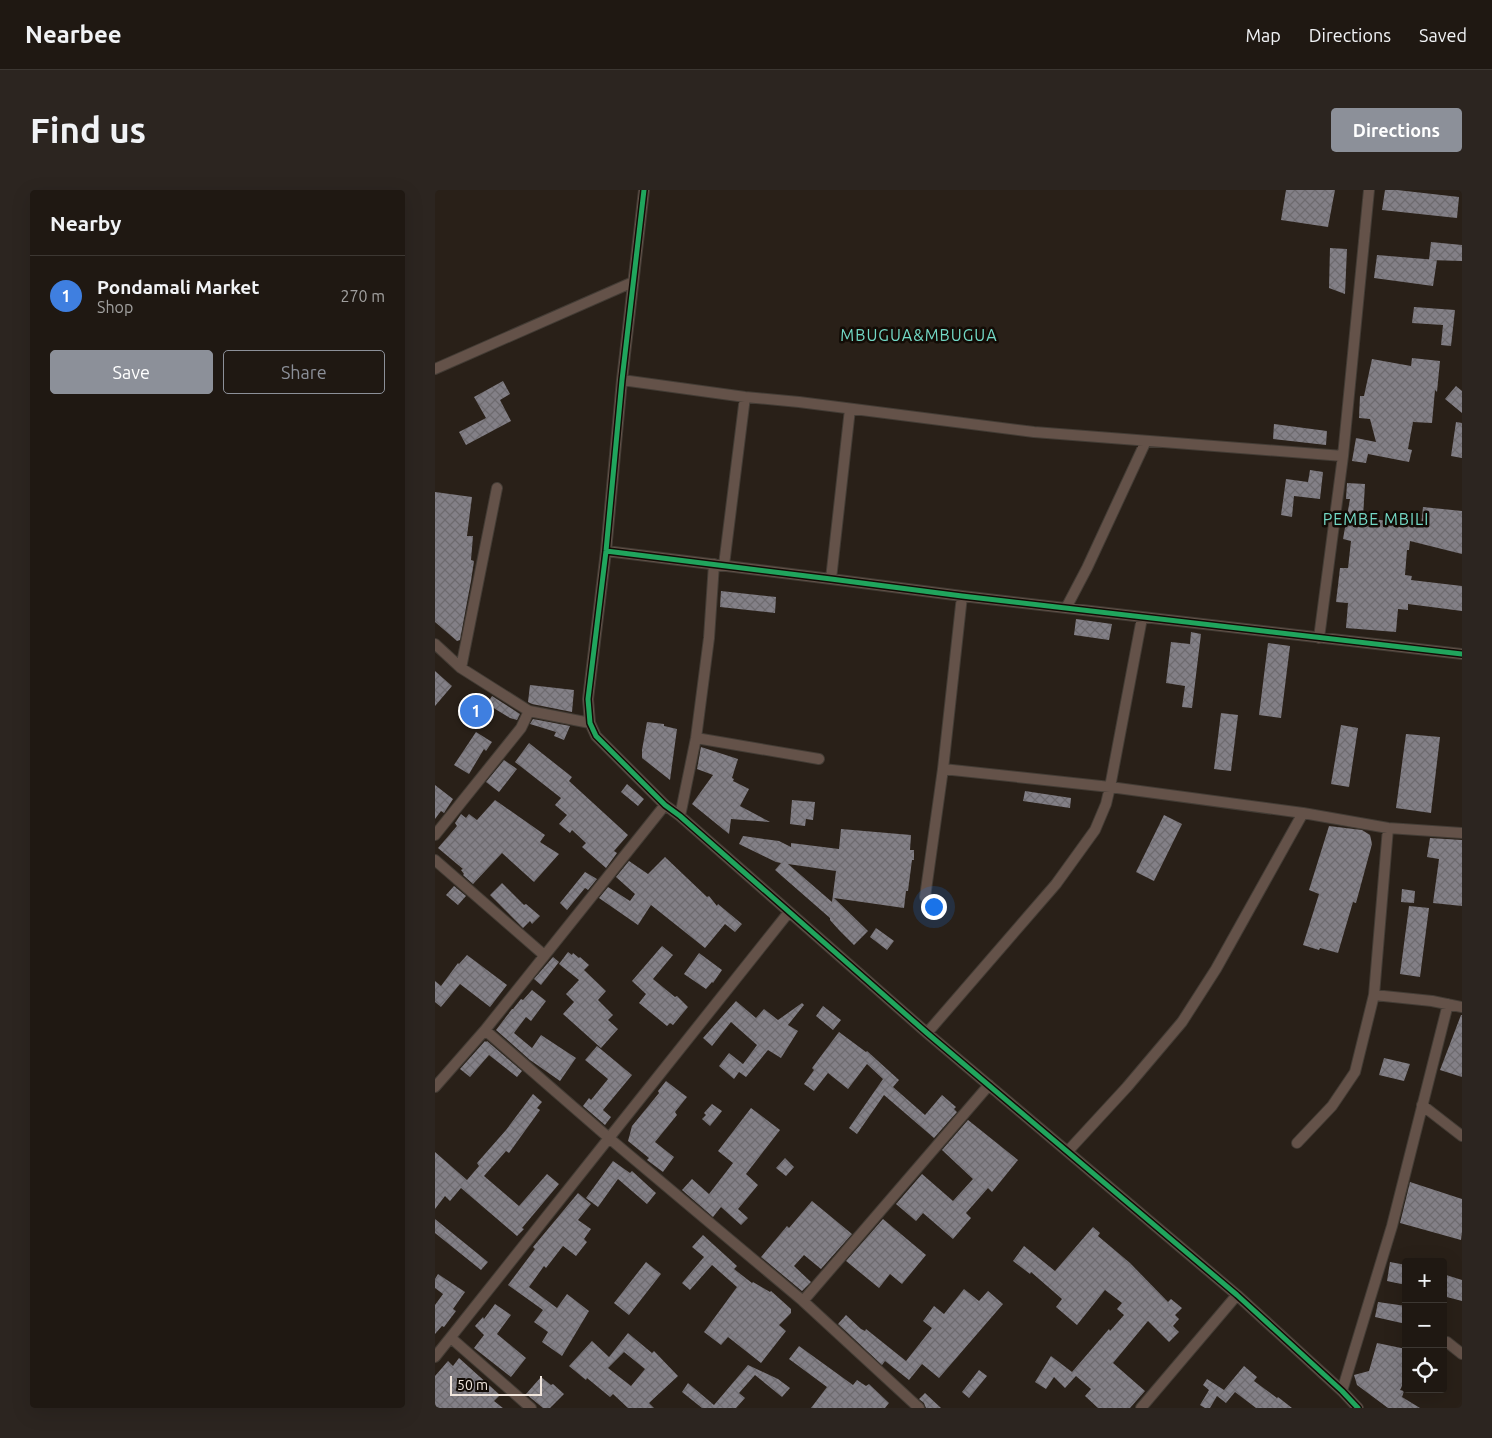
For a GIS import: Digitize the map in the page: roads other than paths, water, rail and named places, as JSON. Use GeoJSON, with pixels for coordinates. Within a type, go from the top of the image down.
{"type":"FeatureCollection","features":[{"type":"Feature","properties":{"kind":"street"},"geometry":{"type":"LineString","coordinates":[[644,190],[622,380],[606,551],[588,698],[590,723],[596,736],[665,805],[680,816],[927,1033],[1237,1295],[1342,1391],[1358,1408]]}},
{"type":"Feature","properties":{"kind":"street"},"geometry":{"type":"LineString","coordinates":[[1319,638],[1343,456],[1369,190]]}},
{"type":"Feature","properties":{"kind":"street"},"geometry":{"type":"LineString","coordinates":[[435,369],[633,282]]}},
{"type":"Feature","properties":{"kind":"street"},"geometry":{"type":"LineString","coordinates":[[622,380],[745,398],[799,402],[1034,432],[1343,456]]}},
{"type":"Feature","properties":{"kind":"street"},"geometry":{"type":"LineString","coordinates":[[680,816],[696,738],[719,565],[745,398]]}},
{"type":"Feature","properties":{"kind":"street"},"geometry":{"type":"LineString","coordinates":[[831,578],[850,409]]}},
{"type":"Feature","properties":{"kind":"street"},"geometry":{"type":"LineString","coordinates":[[1066,608],[1087,568],[1146,441]]}},
{"type":"Feature","properties":{"kind":"street"},"geometry":{"type":"LineString","coordinates":[[461,668],[497,488]]}},
{"type":"Feature","properties":{"kind":"street"},"geometry":{"type":"LineString","coordinates":[[606,551],[1142,618],[1462,654]]}},
{"type":"Feature","properties":{"kind":"street"},"geometry":{"type":"LineString","coordinates":[[925,898],[943,769],[962,596]]}},
{"type":"Feature","properties":{"kind":"street"},"geometry":{"type":"LineString","coordinates":[[927,1033],[1057,884],[1095,830],[1106,804],[1110,787],[1142,618]]}},
{"type":"Feature","properties":{"kind":"street"},"geometry":{"type":"LineString","coordinates":[[435,644],[461,668],[529,711],[590,723]]}},
{"type":"Feature","properties":{"kind":"street"},"geometry":{"type":"LineString","coordinates":[[435,835],[521,728],[529,711]]}},
{"type":"Feature","properties":{"kind":"street"},"geometry":{"type":"LineString","coordinates":[[696,738],[819,759]]}},
{"type":"Feature","properties":{"kind":"street"},"geometry":{"type":"LineString","coordinates":[[943,769],[1110,787],[1303,812],[1389,828],[1462,833]]}},
{"type":"Feature","properties":{"kind":"street"},"geometry":{"type":"LineString","coordinates":[[435,1087],[485,1030],[665,805]]}},
{"type":"Feature","properties":{"kind":"street"},"geometry":{"type":"LineString","coordinates":[[1067,1151],[1127,1087],[1182,1022],[1215,969],[1303,812]]}},
{"type":"Feature","properties":{"kind":"street"},"geometry":{"type":"LineString","coordinates":[[1297,1143],[1332,1106],[1355,1072],[1374,995],[1389,828]]}},
{"type":"Feature","properties":{"kind":"street"},"geometry":{"type":"LineString","coordinates":[[435,860],[544,956]]}},
{"type":"Feature","properties":{"kind":"street"},"geometry":{"type":"LineString","coordinates":[[435,1357],[789,912]]}},
{"type":"Feature","properties":{"kind":"street"},"geometry":{"type":"LineString","coordinates":[[1374,995],[1432,1001],[1462,1007]]}},
{"type":"Feature","properties":{"kind":"street"},"geometry":{"type":"LineString","coordinates":[[1342,1391],[1392,1226],[1448,1004]]}},
{"type":"Feature","properties":{"kind":"street"},"geometry":{"type":"LineString","coordinates":[[485,1030],[609,1138],[803,1301],[919,1408]]}},
{"type":"Feature","properties":{"kind":"street"},"geometry":{"type":"LineString","coordinates":[[803,1301],[989,1085]]}},
{"type":"Feature","properties":{"kind":"street"},"geometry":{"type":"LineString","coordinates":[[1422,1105],[1462,1136]]}},
{"type":"Feature","properties":{"kind":"street"},"geometry":{"type":"LineString","coordinates":[[1141,1408],[1237,1295]]}},
{"type":"Feature","properties":{"kind":"street"},"geometry":{"type":"LineString","coordinates":[[451,1338],[531,1408]]}},
{"type":"Feature","properties":{"kind":"street"},"geometry":{"type":"LineString","coordinates":[[1447,1342],[1462,1354]]}},
{"type":"Feature","properties":{"kind":"place","name":"Pondamali Market"},"geometry":{"type":"Point","coordinates":[476,711]}},
{"type":"Feature","properties":{"kind":"district","name":"MBUGUA&MBUGUA"},"geometry":{"type":"Point","coordinates":[919,335]}},
{"type":"Feature","properties":{"kind":"district","name":"PEMBE MBILI"},"geometry":{"type":"Point","coordinates":[1376,519]}}]}
